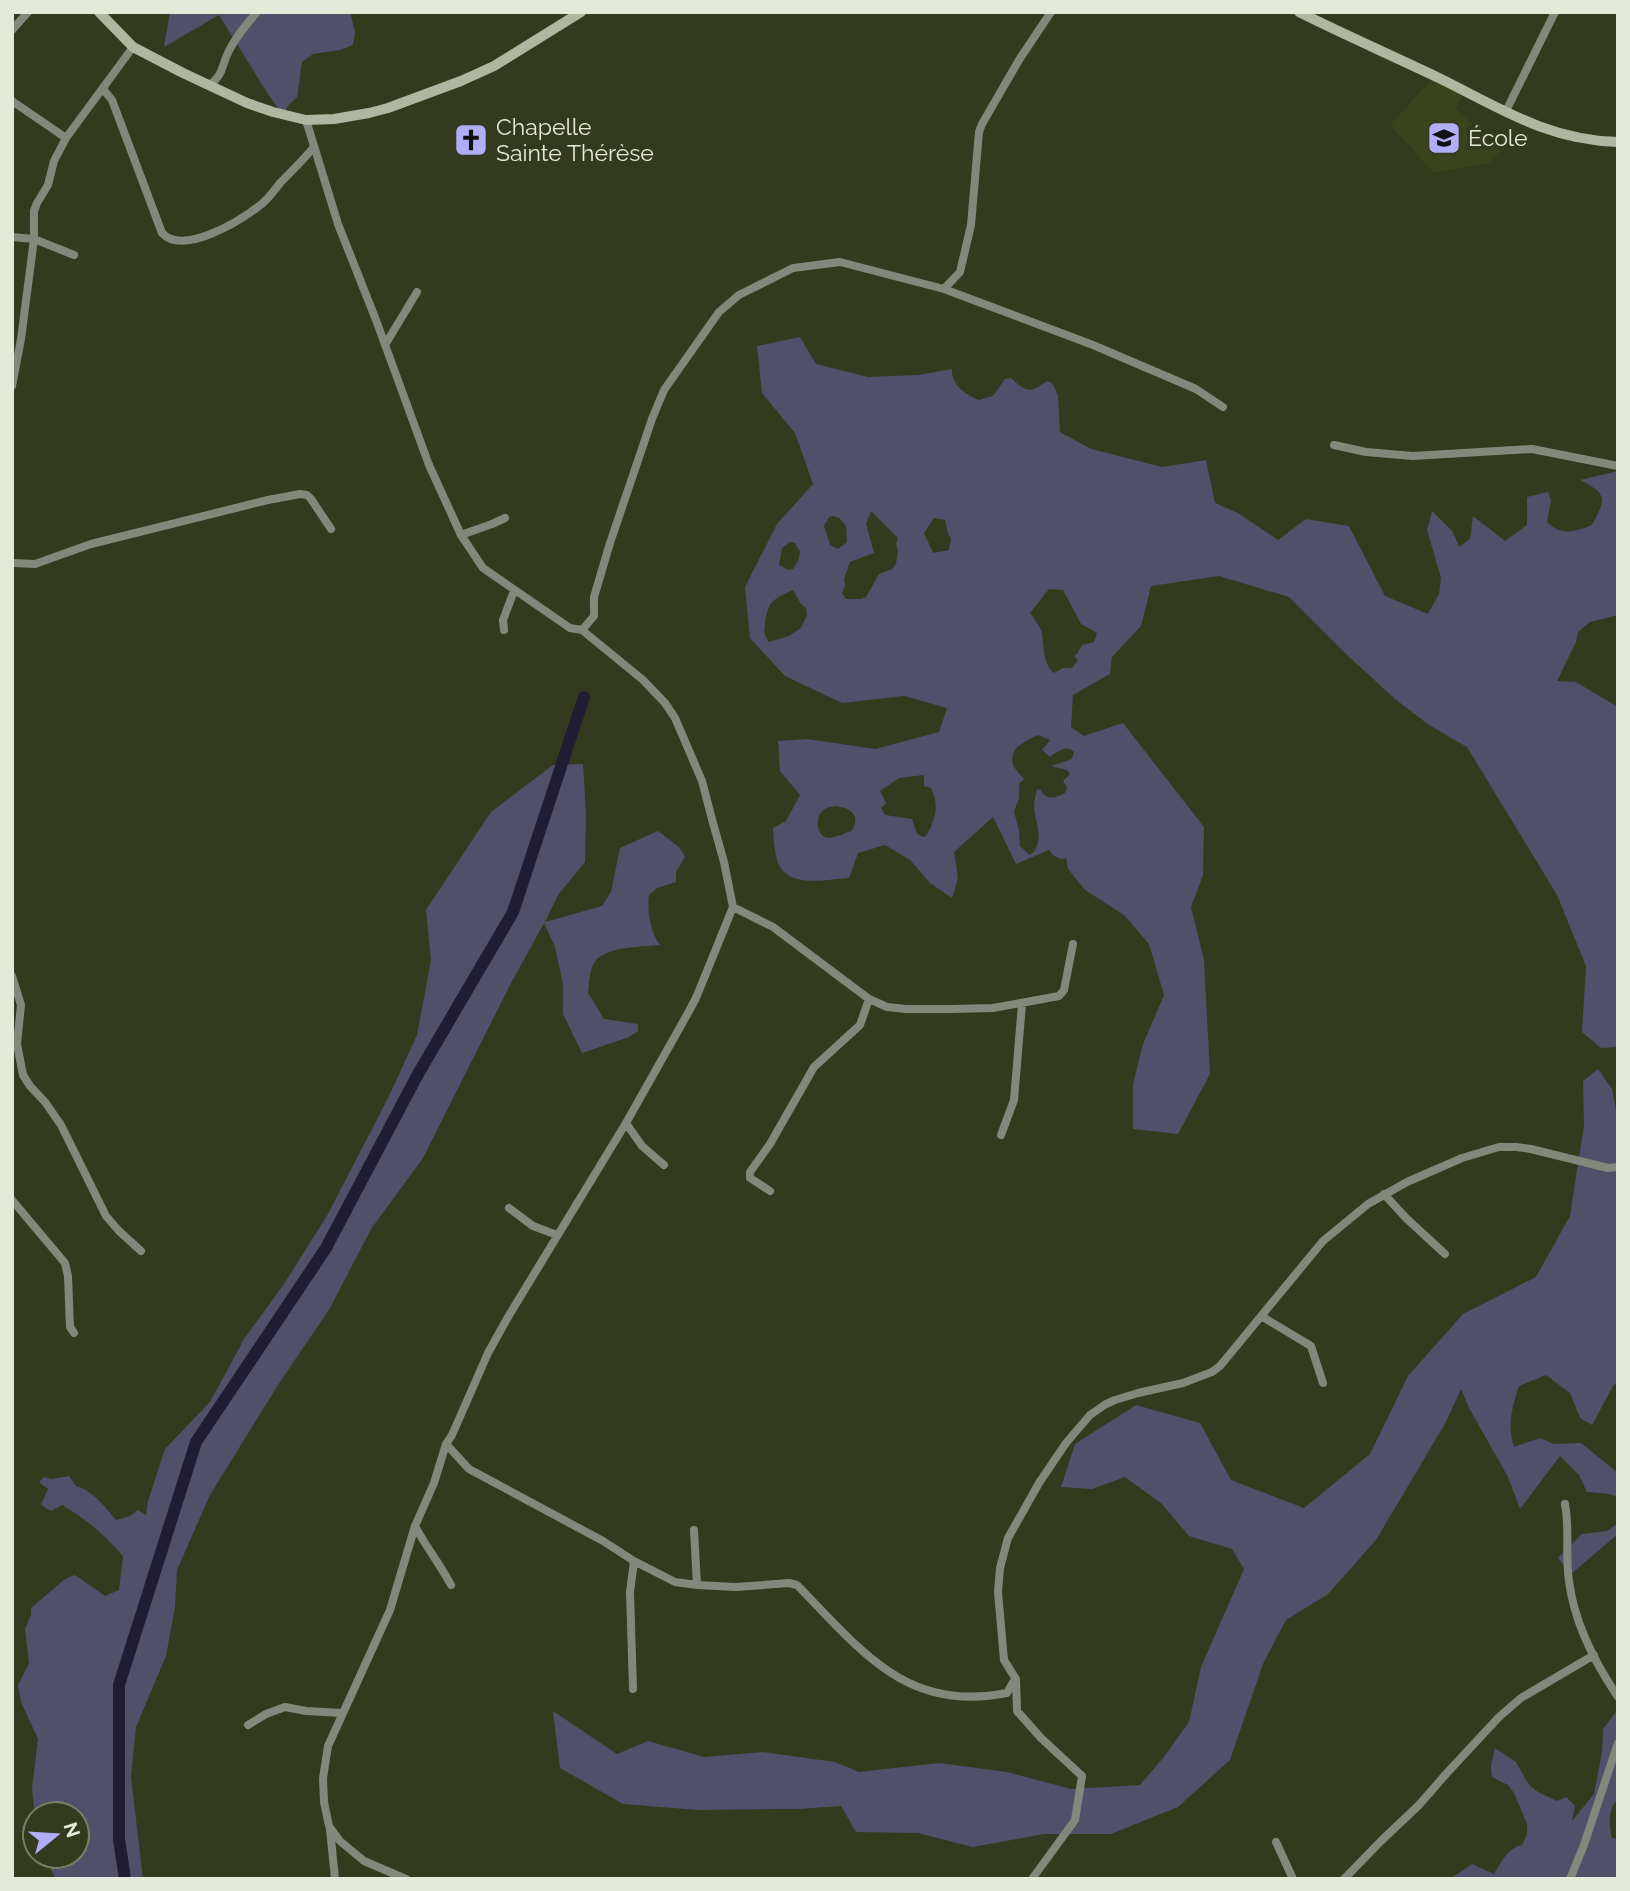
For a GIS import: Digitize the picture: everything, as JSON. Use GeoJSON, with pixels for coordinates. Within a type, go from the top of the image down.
{"type":"FeatureCollection","features":[{"type":"Feature","properties":{"kind":"main road"},"geometry":{"type":"LineString","coordinates":[[99,12],[133,47],[260,108],[306,120],[369,113],[461,81],[494,66],[581,12]]}},
{"type":"Feature","properties":{"kind":"main road"},"geometry":{"type":"LineString","coordinates":[[1299,12],[1535,126],[1572,138],[1618,142]]}},
{"type":"Feature","properties":{"kind":"street"},"geometry":{"type":"LineString","coordinates":[[12,30],[28,12]]}},
{"type":"Feature","properties":{"kind":"street"},"geometry":{"type":"LineString","coordinates":[[210,85],[219,77],[232,47],[257,12]]}},
{"type":"Feature","properties":{"kind":"street"},"geometry":{"type":"LineString","coordinates":[[944,289],[960,272],[968,239],[982,124],[1051,12]]}},
{"type":"Feature","properties":{"kind":"street"},"geometry":{"type":"LineString","coordinates":[[1506,111],[1555,12]]}},
{"type":"Feature","properties":{"kind":"street"},"geometry":{"type":"LineString","coordinates":[[12,386],[34,239],[34,211],[48,185],[54,161],[66,138],[133,47]]}},
{"type":"Feature","properties":{"kind":"street"},"geometry":{"type":"LineString","coordinates":[[103,89],[111,100],[162,233],[171,239],[199,239],[232,224],[261,206],[314,147]]}},
{"type":"Feature","properties":{"kind":"street"},"geometry":{"type":"LineString","coordinates":[[12,101],[66,138]]}},
{"type":"Feature","properties":{"kind":"street"},"geometry":{"type":"LineString","coordinates":[[306,120],[338,224],[429,465],[461,534],[483,568],[570,628],[582,630],[643,680],[665,703],[675,718],[702,780],[733,907],[695,998],[626,1123],[488,1353],[446,1444],[434,1483],[415,1526],[390,1610],[328,1746],[323,1770],[324,1802],[335,1879]]}},
{"type":"Feature","properties":{"kind":"street"},"geometry":{"type":"LineString","coordinates":[[12,237],[34,239],[74,255]]}},
{"type":"Feature","properties":{"kind":"street"},"geometry":{"type":"LineString","coordinates":[[582,630],[594,616],[594,597],[610,543],[664,390],[713,318],[739,295],[781,272],[803,265],[833,262],[944,289],[1093,345],[1196,389],[1223,407]]}},
{"type":"Feature","properties":{"kind":"street"},"geometry":{"type":"LineString","coordinates":[[385,345],[417,292]]}},
{"type":"Feature","properties":{"kind":"street"},"geometry":{"type":"LineString","coordinates":[[12,368],[18,355]]}},
{"type":"Feature","properties":{"kind":"street"},"geometry":{"type":"LineString","coordinates":[[1334,445],[1366,452],[1413,456],[1532,449],[1618,466]]}},
{"type":"Feature","properties":{"kind":"street"},"geometry":{"type":"LineString","coordinates":[[12,563],[35,564],[103,541],[300,494],[311,499],[331,529]]}},
{"type":"Feature","properties":{"kind":"street"},"geometry":{"type":"LineString","coordinates":[[461,534],[505,518]]}},
{"type":"Feature","properties":{"kind":"street"},"geometry":{"type":"LineString","coordinates":[[504,630],[503,620],[514,591]]}},
{"type":"Feature","properties":{"kind":"street"},"geometry":{"type":"LineString","coordinates":[[733,907],[773,927],[869,999],[887,1007],[993,1008],[1059,996],[1062,993],[1073,944]]}},
{"type":"Feature","properties":{"kind":"street"},"geometry":{"type":"LineString","coordinates":[[12,976],[21,1005],[17,1044],[23,1075],[61,1125],[106,1216],[142,1251]]}},
{"type":"Feature","properties":{"kind":"street"},"geometry":{"type":"LineString","coordinates":[[770,1191],[750,1178],[750,1172],[770,1144],[814,1068],[860,1024],[869,999]]}},
{"type":"Feature","properties":{"kind":"street"},"geometry":{"type":"LineString","coordinates":[[1001,1135],[1014,1100],[1022,1004]]}},
{"type":"Feature","properties":{"kind":"street"},"geometry":{"type":"LineString","coordinates":[[626,1123],[642,1146],[664,1165]]}},
{"type":"Feature","properties":{"kind":"street"},"geometry":{"type":"LineString","coordinates":[[1032,1879],[1075,1820],[1082,1776],[1041,1738],[1017,1711],[1016,1679],[1004,1660],[998,1592],[1000,1568],[1008,1538],[1039,1483],[1066,1443],[1090,1415],[1106,1404],[1138,1393],[1183,1383],[1212,1372],[1228,1358],[1324,1241],[1384,1194],[1439,1167],[1499,1147],[1531,1149],[1608,1168],[1618,1167]]}},
{"type":"Feature","properties":{"kind":"street"},"geometry":{"type":"LineString","coordinates":[[1384,1194],[1445,1254]]}},
{"type":"Feature","properties":{"kind":"street"},"geometry":{"type":"LineString","coordinates":[[12,1199],[65,1263],[70,1327],[74,1333]]}},
{"type":"Feature","properties":{"kind":"street"},"geometry":{"type":"LineString","coordinates":[[509,1208],[533,1226],[557,1235]]}},
{"type":"Feature","properties":{"kind":"street"},"geometry":{"type":"LineString","coordinates":[[1261,1316],[1311,1346],[1323,1383]]}},
{"type":"Feature","properties":{"kind":"street"},"geometry":{"type":"LineString","coordinates":[[446,1444],[469,1469],[676,1582],[736,1587],[794,1584],[856,1645],[904,1681],[931,1692],[961,1697],[1007,1693],[1016,1679]]}},
{"type":"Feature","properties":{"kind":"street"},"geometry":{"type":"LineString","coordinates":[[1565,1504],[1571,1597],[1594,1655],[1618,1697]]}},
{"type":"Feature","properties":{"kind":"street"},"geometry":{"type":"LineString","coordinates":[[415,1526],[451,1585]]}},
{"type":"Feature","properties":{"kind":"street"},"geometry":{"type":"LineString","coordinates":[[694,1530],[697,1585]]}},
{"type":"Feature","properties":{"kind":"street"},"geometry":{"type":"LineString","coordinates":[[633,1689],[630,1592],[634,1561]]}},
{"type":"Feature","properties":{"kind":"street"},"geometry":{"type":"LineString","coordinates":[[1344,1879],[1419,1805],[1499,1717],[1521,1698],[1594,1655]]}},
{"type":"Feature","properties":{"kind":"street"},"geometry":{"type":"LineString","coordinates":[[248,1725],[275,1709],[285,1707],[342,1713]]}},
{"type":"Feature","properties":{"kind":"street"},"geometry":{"type":"LineString","coordinates":[[1570,1879],[1618,1743]]}},
{"type":"Feature","properties":{"kind":"street"},"geometry":{"type":"LineString","coordinates":[[329,1826],[340,1841],[364,1861],[406,1879]]}},
{"type":"Feature","properties":{"kind":"street"},"geometry":{"type":"LineString","coordinates":[[1276,1842],[1293,1879]]}},
{"type":"Feature","properties":{"kind":"shaded area"},"geometry":{"type":"Polygon","coordinates":[[[170,12],[350,12],[355,32],[353,45],[313,54],[302,62],[297,97],[287,107],[284,117],[219,15],[164,47],[170,12]]]}},
{"type":"Feature","properties":{"kind":"shaded area","name":"École"},"geometry":{"type":"Polygon","coordinates":[[[1432,79],[1464,95],[1455,108],[1500,151],[1489,163],[1434,173],[1390,125],[1432,79]]]}},
{"type":"Feature","properties":{"kind":"shaded area"},"geometry":{"type":"Polygon","coordinates":[[[800,337],[816,364],[868,377],[918,375],[952,369],[957,385],[979,400],[993,396],[1005,379],[1011,378],[1028,390],[1047,381],[1053,384],[1058,396],[1060,432],[1091,449],[1162,467],[1206,460],[1215,503],[1238,513],[1278,540],[1306,519],[1349,526],[1385,596],[1428,614],[1439,594],[1441,578],[1427,530],[1432,511],[1453,532],[1459,547],[1470,539],[1473,516],[1505,541],[1527,525],[1527,497],[1548,492],[1551,501],[1547,522],[1563,531],[1574,531],[1592,525],[1602,503],[1596,489],[1580,480],[1618,471],[1618,615],[1590,622],[1578,632],[1576,642],[1557,681],[1576,682],[1618,707],[1617,1047],[1601,1048],[1582,1032],[1586,966],[1557,895],[1467,747],[1429,725],[1395,699],[1289,597],[1219,576],[1151,586],[1141,626],[1112,657],[1110,674],[1073,695],[1071,727],[1084,736],[1123,723],[1204,827],[1203,875],[1191,907],[1204,960],[1210,1074],[1178,1134],[1133,1129],[1133,1084],[1143,1044],[1164,995],[1149,944],[1124,915],[1085,890],[1068,869],[1066,858],[1054,856],[1049,850],[1016,864],[993,817],[954,852],[958,878],[952,898],[930,883],[910,860],[885,845],[858,853],[849,878],[812,881],[786,874],[777,858],[773,828],[786,821],[800,795],[780,771],[778,741],[807,739],[875,749],[939,732],[947,708],[904,696],[842,703],[785,676],[750,638],[745,587],[777,524],[813,484],[795,433],[762,393],[757,346],[800,337]],[[871,511],[866,524],[874,553],[850,562],[842,593],[846,599],[866,597],[879,574],[892,569],[896,564],[898,538],[871,511]],[[829,517],[824,526],[830,545],[838,549],[847,542],[846,526],[839,518],[829,517]],[[934,518],[924,533],[933,553],[949,550],[951,538],[945,520],[934,518]],[[790,542],[782,548],[779,565],[788,570],[793,569],[800,552],[795,543],[790,542]],[[1049,589],[1030,613],[1039,626],[1046,660],[1054,673],[1063,668],[1072,668],[1078,660],[1074,656],[1082,645],[1094,642],[1097,633],[1081,624],[1063,590],[1049,589]],[[793,590],[772,602],[767,611],[765,632],[769,642],[789,636],[801,628],[807,615],[806,608],[793,590]],[[1038,735],[1016,749],[1012,758],[1015,768],[1024,779],[1019,784],[1019,798],[1014,812],[1020,846],[1030,855],[1038,845],[1039,838],[1034,806],[1037,789],[1048,797],[1065,793],[1067,787],[1063,781],[1070,774],[1067,770],[1051,766],[1072,759],[1074,752],[1065,749],[1050,757],[1042,750],[1050,740],[1038,735]],[[924,775],[899,778],[880,791],[886,803],[881,808],[885,815],[912,819],[917,834],[926,836],[936,807],[931,788],[924,786],[924,775]],[[835,806],[825,809],[818,821],[821,834],[829,838],[852,831],[855,816],[849,810],[835,806]]]}},
{"type":"Feature","properties":{"kind":"shaded area"},"geometry":{"type":"Polygon","coordinates":[[[583,764],[585,862],[558,895],[545,922],[602,906],[611,892],[620,848],[658,831],[680,848],[685,857],[676,872],[676,882],[657,888],[649,895],[650,921],[660,945],[604,954],[597,959],[591,971],[588,993],[604,1019],[638,1024],[638,1031],[629,1037],[582,1053],[563,1014],[563,985],[555,947],[544,923],[423,1158],[371,1229],[330,1308],[278,1385],[210,1495],[177,1570],[175,1607],[166,1656],[136,1727],[131,1777],[143,1879],[55,1878],[51,1870],[91,1870],[91,1800],[33,1800],[32,1789],[38,1739],[21,1702],[18,1685],[29,1663],[25,1629],[31,1608],[65,1579],[75,1575],[105,1596],[119,1590],[123,1556],[95,1528],[71,1510],[62,1505],[51,1511],[41,1505],[48,1489],[39,1482],[44,1477],[51,1479],[69,1476],[76,1486],[93,1495],[116,1520],[130,1516],[138,1510],[146,1515],[165,1449],[210,1402],[244,1339],[284,1284],[328,1214],[389,1096],[417,1035],[431,960],[426,910],[491,812],[553,765],[583,764]]]}},
{"type":"Feature","properties":{"kind":"shaded area"},"geometry":{"type":"Polygon","coordinates":[[[1598,1069],[1612,1089],[1618,1120],[1618,1382],[1613,1386],[1592,1425],[1580,1418],[1570,1393],[1546,1375],[1519,1386],[1512,1409],[1511,1432],[1514,1447],[1540,1438],[1554,1444],[1581,1443],[1618,1473],[1618,1497],[1587,1492],[1579,1475],[1560,1456],[1520,1509],[1508,1477],[1461,1389],[1446,1422],[1376,1540],[1328,1594],[1286,1620],[1263,1664],[1230,1760],[1178,1807],[1111,1834],[1044,1834],[973,1847],[918,1833],[856,1832],[841,1806],[698,1810],[623,1804],[560,1768],[553,1711],[617,1754],[648,1741],[704,1757],[763,1752],[835,1762],[859,1772],[939,1763],[1007,1772],[1071,1789],[1140,1785],[1189,1722],[1201,1667],[1244,1569],[1232,1549],[1189,1536],[1162,1504],[1125,1477],[1092,1489],[1061,1487],[1075,1444],[1136,1405],[1200,1423],[1231,1480],[1304,1508],[1370,1454],[1408,1376],[1463,1314],[1536,1277],[1570,1216],[1584,1125],[1583,1081],[1598,1069]]]}},
{"type":"Feature","properties":{"kind":"shaded area"},"geometry":{"type":"Polygon","coordinates":[[[1618,1523],[1618,1534],[1571,1574],[1558,1558],[1582,1534],[1607,1531],[1618,1523]]]}},
{"type":"Feature","properties":{"kind":"shaded area"},"geometry":{"type":"Polygon","coordinates":[[[1618,1709],[1618,1799],[1610,1812],[1610,1822],[1612,1838],[1618,1839],[1618,1879],[1450,1879],[1472,1864],[1494,1874],[1505,1856],[1522,1845],[1527,1835],[1527,1824],[1514,1793],[1508,1785],[1492,1777],[1491,1766],[1495,1748],[1516,1762],[1529,1785],[1538,1792],[1557,1801],[1566,1797],[1575,1806],[1572,1821],[1594,1794],[1602,1752],[1603,1729],[1618,1709]]]}},
{"type":"Feature","properties":{"kind":"waterway"},"geometry":{"type":"LineString","coordinates":[[125,1879],[119,1839],[119,1685],[196,1442],[326,1248],[418,1074],[513,912],[584,697]]}},
{"type":"Feature","properties":{"kind":"place","name":"École"},"geometry":{"type":"Point","coordinates":[1444,138]}},
{"type":"Feature","properties":{"kind":"place","name":"Chapelle Sainte Thérèse"},"geometry":{"type":"Point","coordinates":[471,140]}}]}
